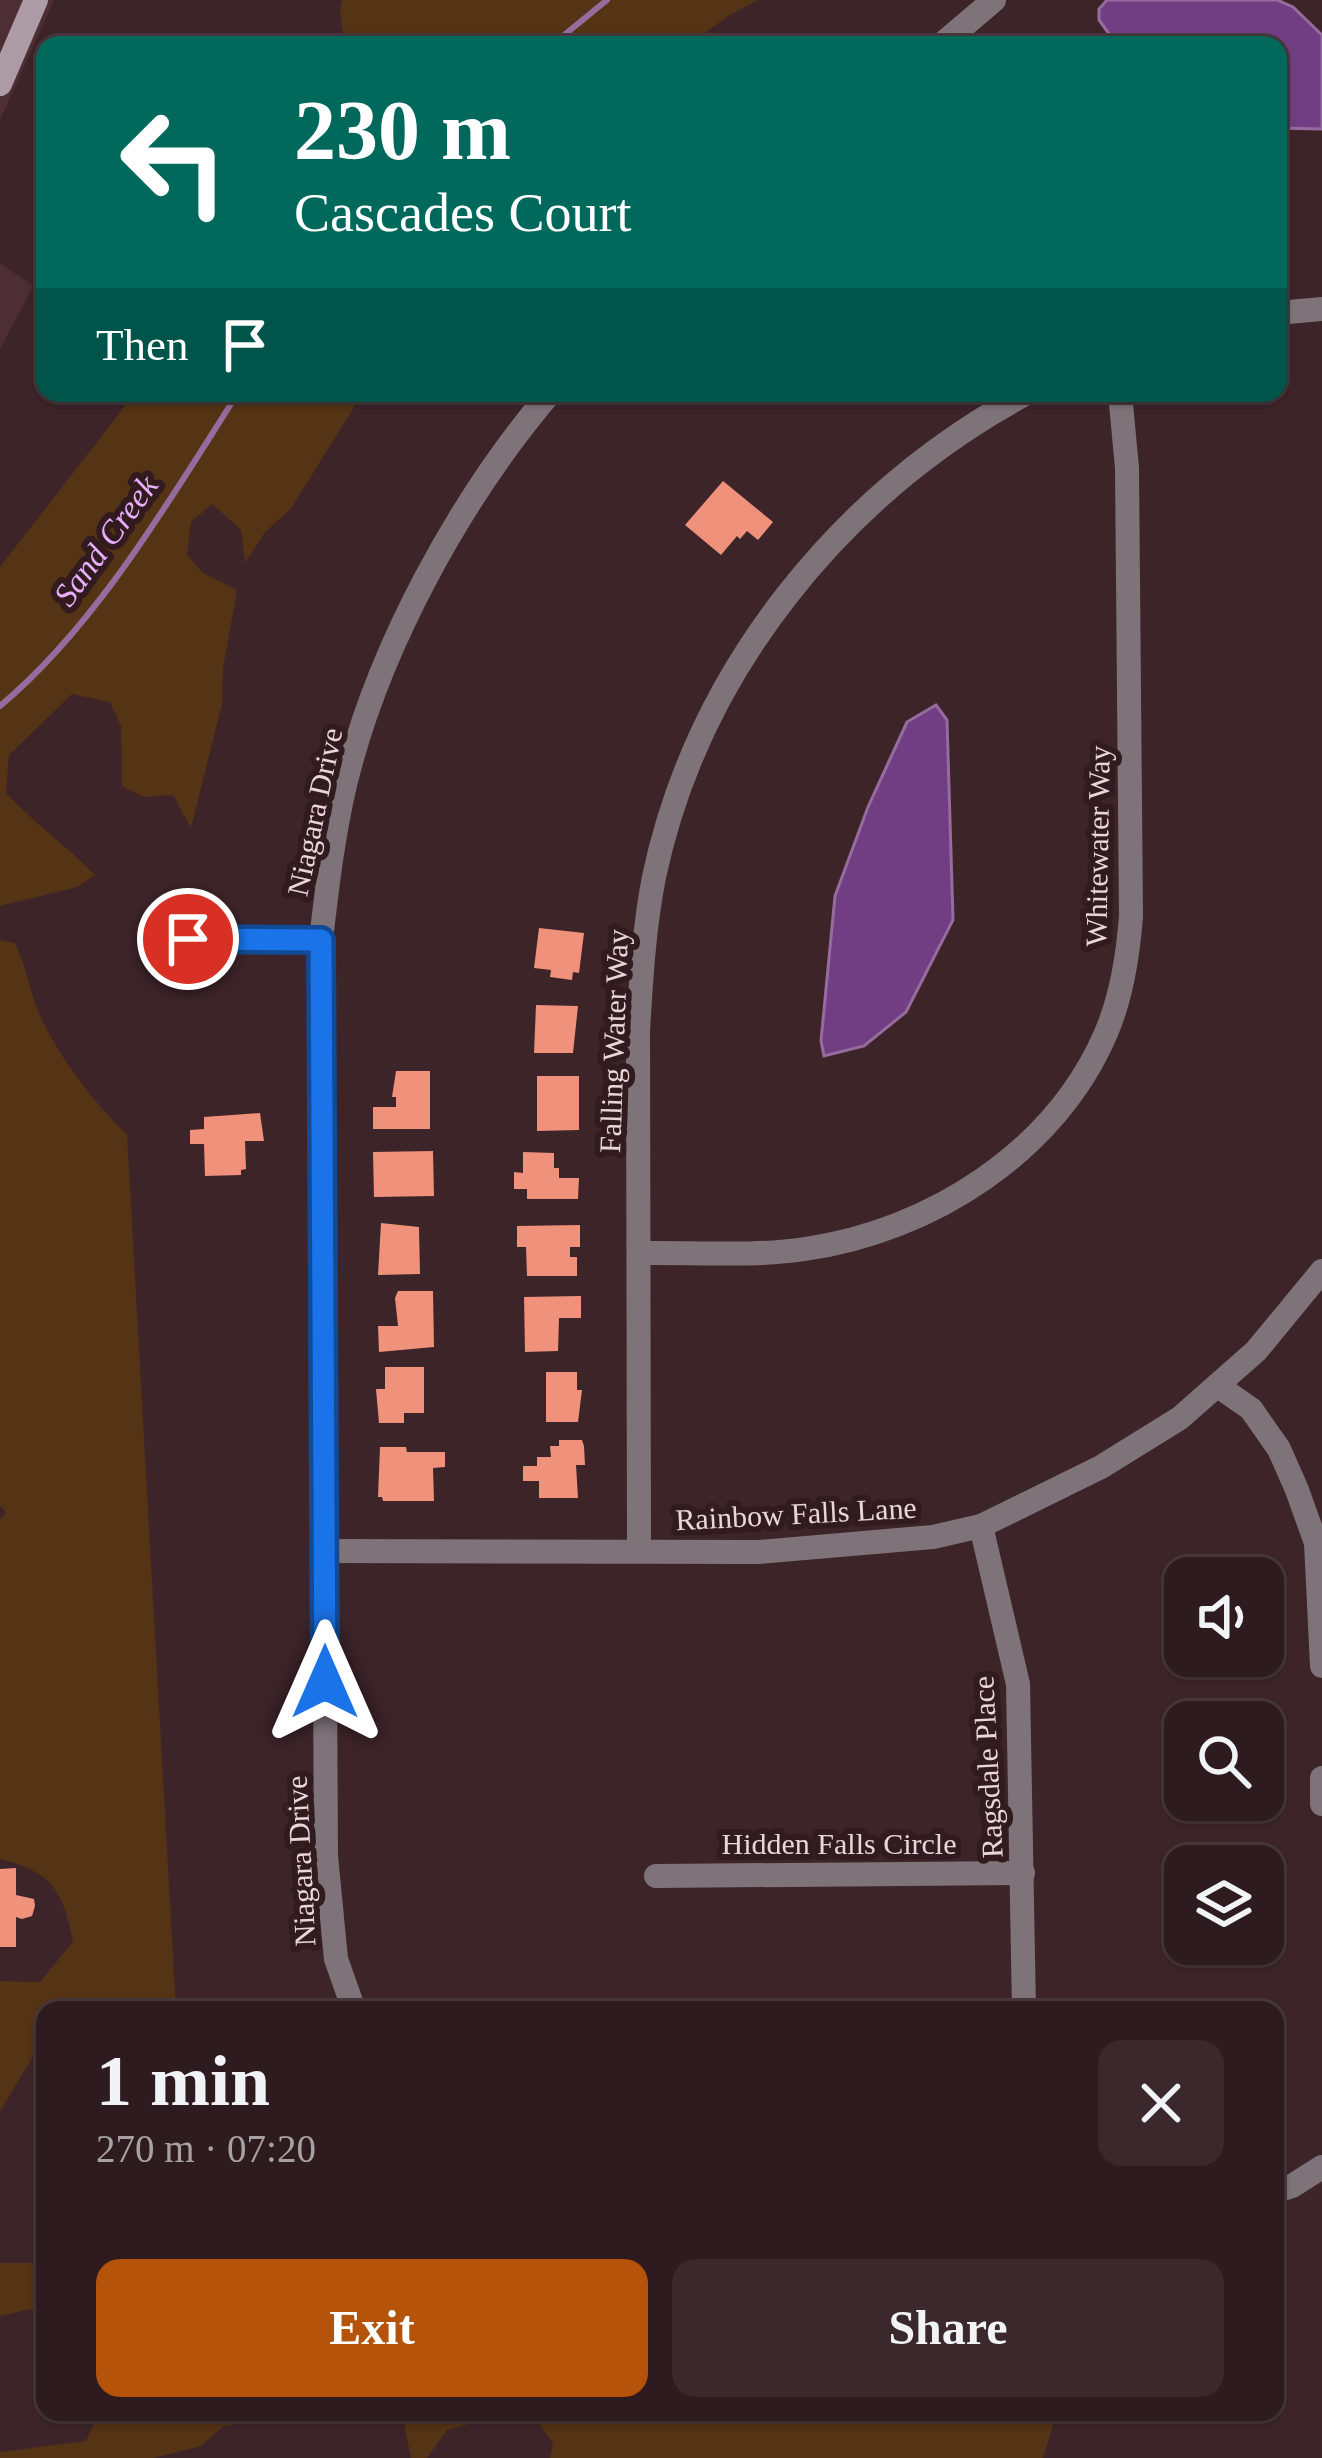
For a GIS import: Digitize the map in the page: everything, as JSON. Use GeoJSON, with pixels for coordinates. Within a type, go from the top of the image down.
{"type":"FeatureCollection","features":[{"type":"Feature","properties":{"kind":"street"},"geometry":{"type":"LineString","coordinates":[[0,84],[36,0]]}},
{"type":"Feature","properties":{"kind":"street"},"geometry":{"type":"LineString","coordinates":[[952,36],[994,0]]}},
{"type":"Feature","properties":{"kind":"street"},"geometry":{"type":"LineString","coordinates":[[1287,312],[1322,309]]}},
{"type":"Feature","properties":{"kind":"street","name":"Niagara Drive"},"geometry":{"type":"LineString","coordinates":[[351,2001],[336,1959],[329,1905],[321,940],[330,863],[346,783],[366,719],[412,607],[489,472],[543,402]]}},
{"type":"Feature","properties":{"kind":"street","name":"Falling Water Way"},"geometry":{"type":"LineString","coordinates":[[639,1551],[638,1031],[642,954],[654,876],[682,780],[741,660],[814,562],[889,486],[965,429],[1012,402]]}},
{"type":"Feature","properties":{"kind":"street","name":"Whitewater Way"},"geometry":{"type":"LineString","coordinates":[[640,1253],[802,1250],[869,1236],[933,1212],[990,1175],[1044,1128],[1087,1072],[1108,1030],[1122,983],[1131,916],[1126,468],[1121,402]]}},
{"type":"Feature","properties":{"kind":"street"},"geometry":{"type":"LineString","coordinates":[[188,939],[321,940]]}},
{"type":"Feature","properties":{"kind":"street","name":"Rainbow Falls Lane"},"geometry":{"type":"LineString","coordinates":[[324,1551],[759,1552],[933,1538],[981,1526],[1101,1467],[1180,1418],[1256,1351],[1322,1271]]}},
{"type":"Feature","properties":{"kind":"street"},"geometry":{"type":"LineString","coordinates":[[1219,1385],[1251,1408],[1279,1449],[1297,1490],[1316,1543],[1322,1666]]}},
{"type":"Feature","properties":{"kind":"street","name":"Ragsdale Place"},"geometry":{"type":"LineString","coordinates":[[981,1526],[1018,1684],[1024,2001]]}},
{"type":"Feature","properties":{"kind":"street"},"geometry":{"type":"LineString","coordinates":[[1322,1778],[1322,1804]]}},
{"type":"Feature","properties":{"kind":"street","name":"Hidden Falls Circle"},"geometry":{"type":"LineString","coordinates":[[656,1876],[1023,1873]]}},
{"type":"Feature","properties":{"kind":"street"},"geometry":{"type":"LineString","coordinates":[[1284,2189],[1322,2167]]}},
{"type":"Feature","properties":{"kind":"shaded area"},"geometry":{"type":"Polygon","coordinates":[[[0,0],[54,0],[36,36],[0,120],[0,0]]]}},
{"type":"Feature","properties":{"kind":"shaded area"},"geometry":{"type":"Polygon","coordinates":[[[342,0],[758,0],[701,36],[342,36],[342,0]]]}},
{"type":"Feature","properties":{"kind":"shaded area"},"geometry":{"type":"Polygon","coordinates":[[[1107,0],[1277,0],[1293,7],[1322,35],[1322,129],[1287,128],[1287,36],[1111,36],[1099,20],[1099,9],[1107,0]]]}},
{"type":"Feature","properties":{"kind":"shaded area"},"geometry":{"type":"Polygon","coordinates":[[[0,263],[33,286],[0,349],[0,263]]]}},
{"type":"Feature","properties":{"kind":"shaded area"},"geometry":{"type":"Polygon","coordinates":[[[128,402],[357,402],[290,510],[265,532],[245,563],[241,530],[212,504],[191,522],[187,555],[203,573],[237,590],[223,668],[222,704],[191,828],[173,795],[144,797],[122,786],[121,726],[110,702],[72,694],[9,755],[6,793],[95,875],[77,887],[0,906],[0,567],[128,402]]]}},
{"type":"Feature","properties":{"kind":"shaded area"},"geometry":{"type":"Polygon","coordinates":[[[936,705],[947,720],[953,920],[906,1012],[864,1046],[824,1056],[821,1041],[835,896],[907,722],[936,705]]]}},
{"type":"Feature","properties":{"kind":"shaded area"},"geometry":{"type":"Polygon","coordinates":[[[0,940],[15,943],[39,1013],[60,1051],[127,1134],[175,2001],[36,2001],[36,2052],[0,2111],[0,1981],[40,1982],[73,1942],[65,1909],[52,1886],[32,1870],[0,1859],[0,1520],[6,1512],[0,1506],[0,940]]]}},
{"type":"Feature","properties":{"kind":"shaded area"},"geometry":{"type":"Polygon","coordinates":[[[0,2263],[36,2263],[36,2308],[0,2316],[0,2263]]]}},
{"type":"Feature","properties":{"kind":"shaded area"},"geometry":{"type":"Polygon","coordinates":[[[96,2421],[258,2421],[224,2426],[201,2446],[153,2458],[0,2458],[0,2452],[86,2441],[96,2421]]]}},
{"type":"Feature","properties":{"kind":"shaded area"},"geometry":{"type":"Polygon","coordinates":[[[403,2421],[482,2421],[447,2430],[427,2458],[411,2458],[403,2421]]]}},
{"type":"Feature","properties":{"kind":"shaded area"},"geometry":{"type":"Polygon","coordinates":[[[537,2421],[1054,2421],[1043,2458],[550,2458],[553,2443],[537,2421]]]}},
{"type":"Feature","properties":{"kind":"building"},"geometry":{"type":"Polygon","coordinates":[[[723,481],[773,522],[758,540],[747,531],[740,539],[737,536],[721,555],[685,525],[723,481]]]}},
{"type":"Feature","properties":{"kind":"building"},"geometry":{"type":"Polygon","coordinates":[[[539,928],[584,933],[579,973],[573,972],[572,980],[550,977],[551,970],[534,968],[539,928]]]}},
{"type":"Feature","properties":{"kind":"building"},"geometry":{"type":"Polygon","coordinates":[[[536,1005],[578,1006],[573,1053],[534,1053],[536,1005]]]}},
{"type":"Feature","properties":{"kind":"building"},"geometry":{"type":"Polygon","coordinates":[[[396,1071],[430,1071],[430,1129],[373,1129],[373,1107],[396,1107],[396,1097],[392,1097],[396,1071]]]}},
{"type":"Feature","properties":{"kind":"building"},"geometry":{"type":"Polygon","coordinates":[[[537,1076],[579,1076],[579,1130],[537,1131],[537,1076]]]}},
{"type":"Feature","properties":{"kind":"building"},"geometry":{"type":"Polygon","coordinates":[[[260,1113],[264,1141],[245,1141],[246,1169],[241,1175],[205,1176],[204,1144],[190,1144],[190,1130],[204,1129],[204,1117],[260,1113]]]}},
{"type":"Feature","properties":{"kind":"building"},"geometry":{"type":"Polygon","coordinates":[[[433,1151],[434,1196],[374,1197],[373,1152],[433,1151]]]}},
{"type":"Feature","properties":{"kind":"building"},"geometry":{"type":"Polygon","coordinates":[[[523,1152],[554,1153],[559,1178],[579,1178],[578,1199],[527,1199],[527,1189],[514,1189],[514,1172],[523,1173],[523,1152]]]}},
{"type":"Feature","properties":{"kind":"building"},"geometry":{"type":"Polygon","coordinates":[[[381,1223],[419,1227],[420,1274],[378,1275],[381,1223]]]}},
{"type":"Feature","properties":{"kind":"building"},"geometry":{"type":"Polygon","coordinates":[[[580,1225],[580,1247],[570,1247],[570,1257],[577,1257],[577,1276],[527,1276],[526,1247],[517,1247],[517,1226],[580,1225]]]}},
{"type":"Feature","properties":{"kind":"building"},"geometry":{"type":"Polygon","coordinates":[[[398,1291],[433,1291],[434,1347],[379,1352],[378,1326],[398,1326],[398,1291]]]}},
{"type":"Feature","properties":{"kind":"building"},"geometry":{"type":"Polygon","coordinates":[[[581,1296],[581,1318],[559,1318],[558,1351],[525,1352],[524,1297],[581,1296]]]}},
{"type":"Feature","properties":{"kind":"building"},"geometry":{"type":"Polygon","coordinates":[[[385,1367],[424,1367],[424,1413],[404,1413],[404,1423],[379,1423],[376,1389],[385,1389],[385,1367]]]}},
{"type":"Feature","properties":{"kind":"building"},"geometry":{"type":"Polygon","coordinates":[[[546,1372],[577,1372],[577,1390],[582,1390],[578,1422],[546,1422],[546,1372]]]}},
{"type":"Feature","properties":{"kind":"building"},"geometry":{"type":"Polygon","coordinates":[[[559,1440],[582,1440],[584,1446],[585,1465],[576,1465],[578,1498],[539,1498],[539,1481],[523,1481],[523,1466],[537,1466],[537,1457],[551,1457],[550,1446],[559,1446],[559,1440]]]}},
{"type":"Feature","properties":{"kind":"building"},"geometry":{"type":"Polygon","coordinates":[[[380,1447],[445,1452],[445,1467],[433,1468],[434,1501],[383,1501],[378,1497],[380,1447]]]}},
{"type":"Feature","properties":{"kind":"building"},"geometry":{"type":"Polygon","coordinates":[[[16,1868],[16,1895],[34,1899],[35,1906],[32,1916],[16,1917],[16,1947],[0,1947],[0,1869],[16,1868]]]}},
{"type":"Feature","properties":{"kind":"waterway","name":"Sand Creek"},"geometry":{"type":"LineString","coordinates":[[563,36],[607,0]]}},
{"type":"Feature","properties":{"kind":"waterway","name":"Sand Creek"},"geometry":{"type":"LineString","coordinates":[[0,706],[69,638],[100,599],[232,402]]}},
{"type":"Feature","properties":{"kind":"route"},"geometry":{"type":"LineString","coordinates":[[188,939],[321,940],[325,1682]]}}]}
